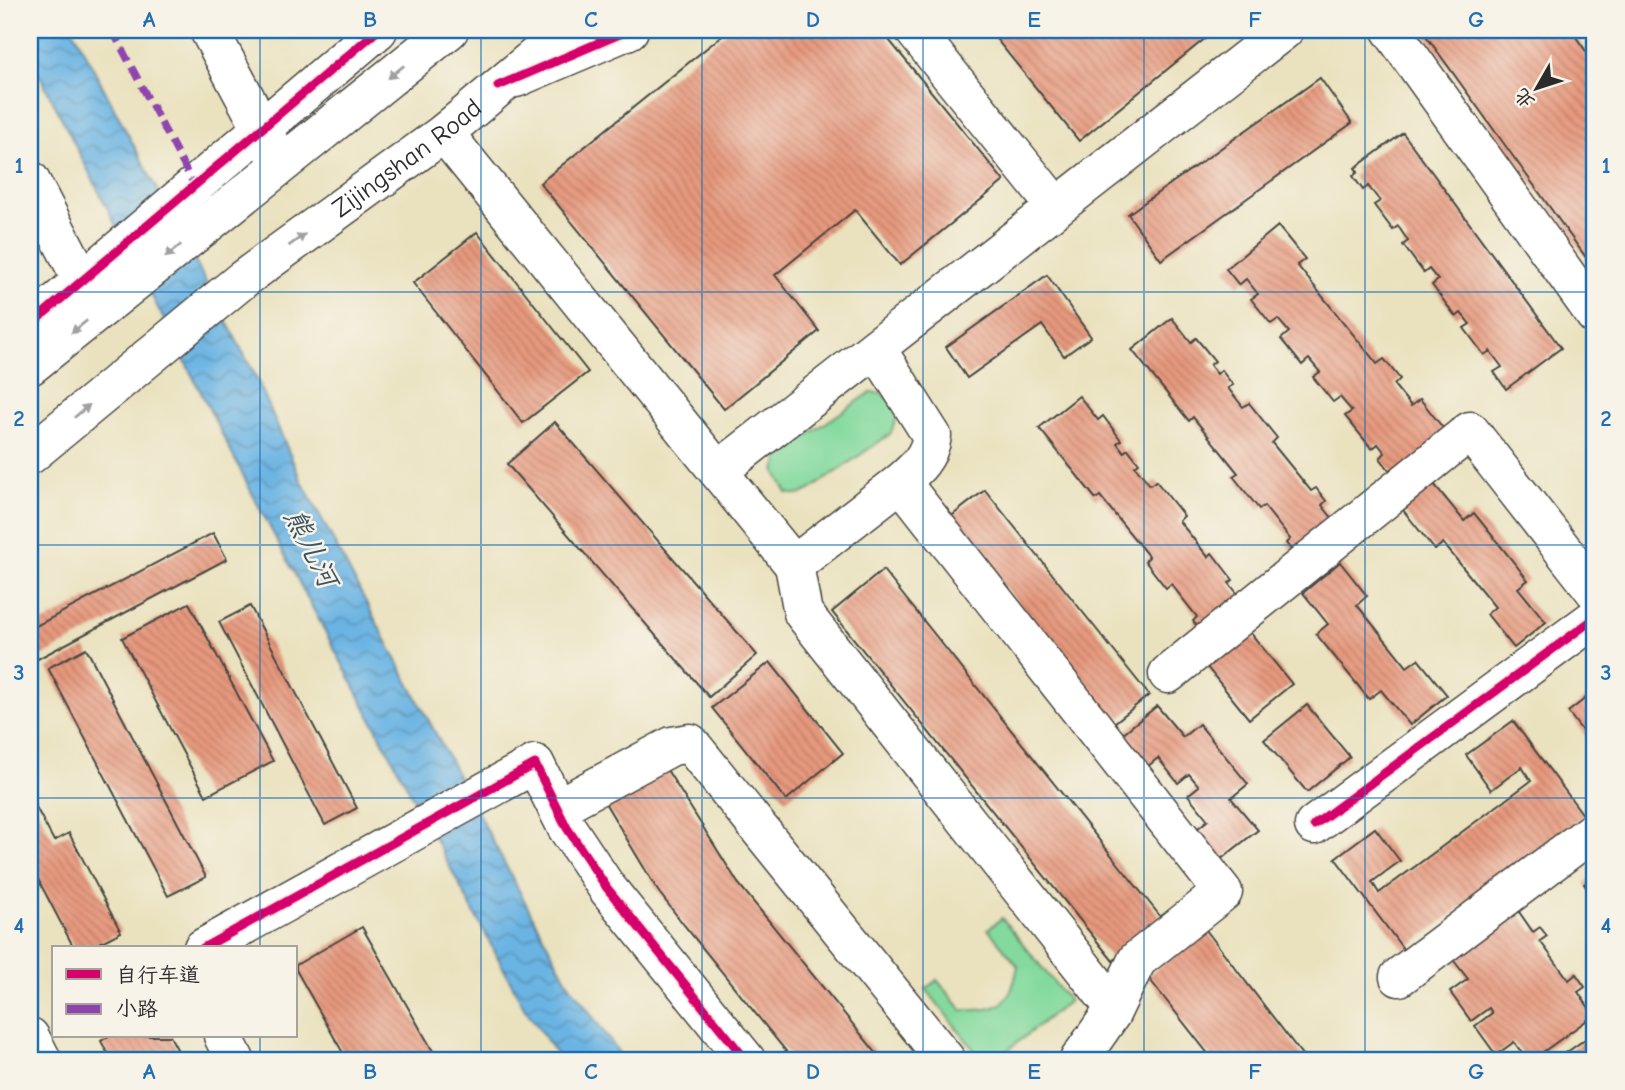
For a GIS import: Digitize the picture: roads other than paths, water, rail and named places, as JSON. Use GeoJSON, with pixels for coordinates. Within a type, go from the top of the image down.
{"type":"FeatureCollection","features":[{"type":"Feature","properties":{"kind":"street"},"geometry":{"type":"LineString","coordinates":[[209,30],[281,164]]}},
{"type":"Feature","properties":{"kind":"street"},"geometry":{"type":"LineString","coordinates":[[30,366],[106,275],[194,185],[378,30]]}},
{"type":"Feature","properties":{"kind":"street"},"geometry":{"type":"LineString","coordinates":[[30,325],[106,275],[217,215],[449,30]]}},
{"type":"Feature","properties":{"kind":"street","name":"Zijingshan Road"},"geometry":{"type":"LineString","coordinates":[[30,455],[242,280],[444,133],[567,30]]}},
{"type":"Feature","properties":{"kind":"street"},"geometry":{"type":"LineString","coordinates":[[498,86],[629,30]]}},
{"type":"Feature","properties":{"kind":"street"},"geometry":{"type":"LineString","coordinates":[[914,30],[1056,207]]}},
{"type":"Feature","properties":{"kind":"street"},"geometry":{"type":"LineString","coordinates":[[718,471],[1284,30]]}},
{"type":"Feature","properties":{"kind":"street"},"geometry":{"type":"LineString","coordinates":[[1391,30],[1595,315]]}},
{"type":"Feature","properties":{"kind":"street"},"geometry":{"type":"LineString","coordinates":[[444,133],[794,565],[803,613],[1114,1007]]}},
{"type":"Feature","properties":{"kind":"street"},"geometry":{"type":"LineString","coordinates":[[30,180],[106,275]]}},
{"type":"Feature","properties":{"kind":"street"},"geometry":{"type":"LineString","coordinates":[[794,565],[901,482],[920,465],[930,451],[932,436],[876,348]]}},
{"type":"Feature","properties":{"kind":"street"},"geometry":{"type":"LineString","coordinates":[[1168,674],[1470,431],[1595,591]]}},
{"type":"Feature","properties":{"kind":"street"},"geometry":{"type":"LineString","coordinates":[[901,482],[1223,892],[1137,960],[1114,1007],[1079,1060]]}},
{"type":"Feature","properties":{"kind":"street"},"geometry":{"type":"LineString","coordinates":[[1314,825],[1595,618]]}},
{"type":"Feature","properties":{"kind":"street"},"geometry":{"type":"LineString","coordinates":[[557,808],[672,746],[690,743],[946,1060]]}},
{"type":"Feature","properties":{"kind":"street"},"geometry":{"type":"LineString","coordinates":[[206,946],[535,764],[557,808],[607,888],[746,1060]]}},
{"type":"Feature","properties":{"kind":"street"},"geometry":{"type":"LineString","coordinates":[[1399,977],[1595,830]]}},
{"type":"Feature","properties":{"kind":"street"},"geometry":{"type":"LineString","coordinates":[[224,1038],[235,1060]]}},
{"type":"Feature","properties":{"kind":"water","name":"熊儿河"},"geometry":{"type":"Polygon","coordinates":[[[30,30],[73,30],[258,381],[300,478],[567,981],[624,1060],[560,1060],[524,1007],[256,501],[30,56],[30,30]]]}}]}
